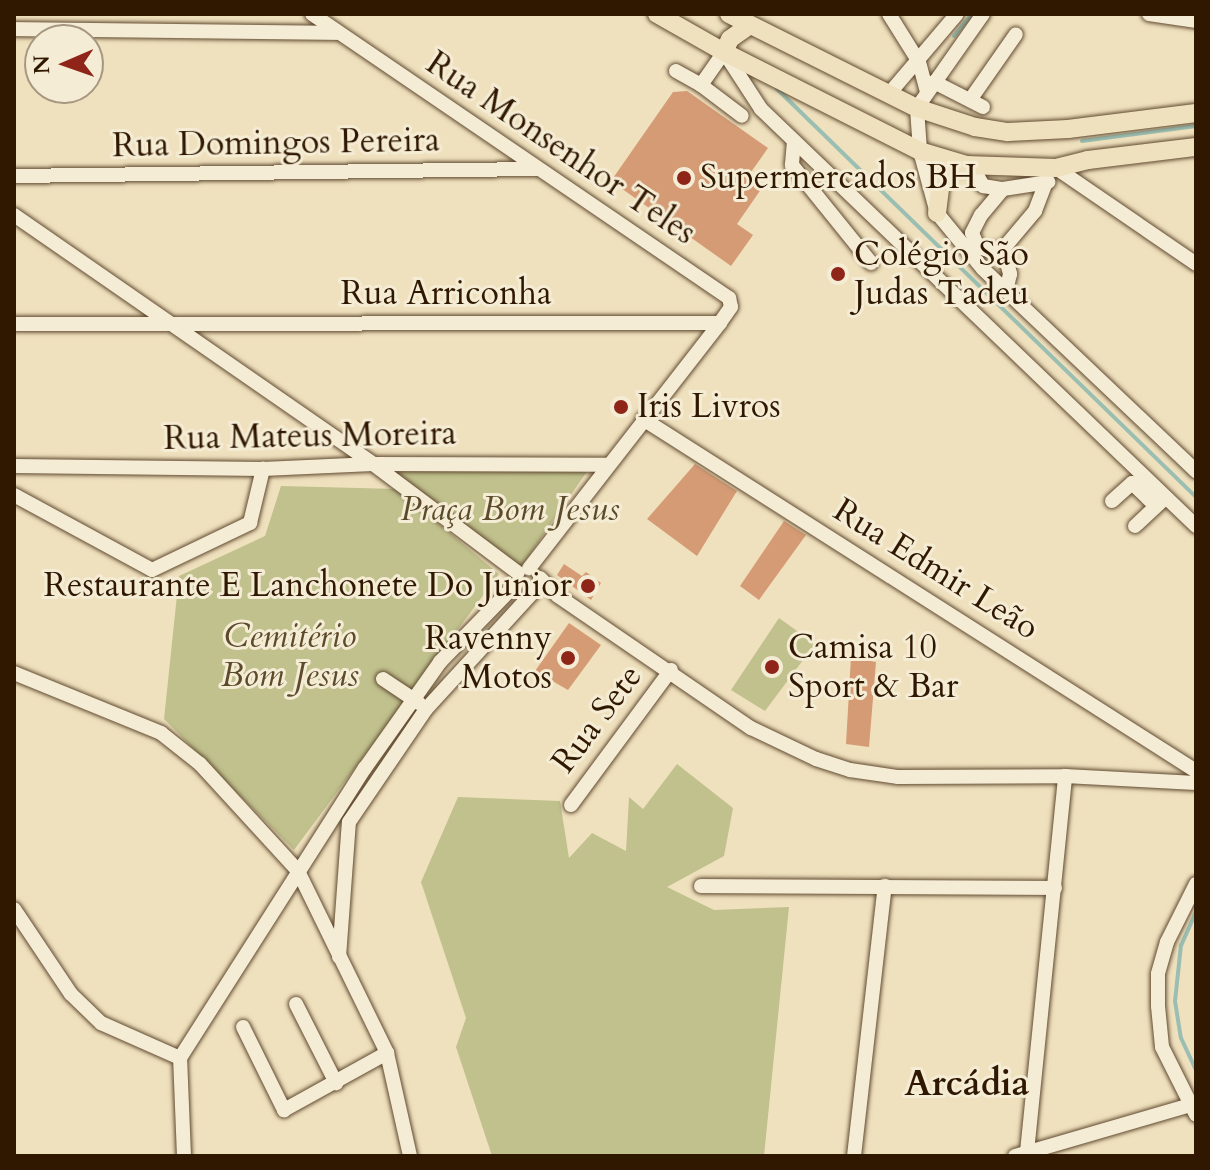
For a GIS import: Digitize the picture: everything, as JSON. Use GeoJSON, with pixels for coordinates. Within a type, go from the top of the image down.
{"type":"FeatureCollection","features":[{"type":"Feature","properties":{"kind":"main road"},"geometry":{"type":"LineString","coordinates":[[657,14],[724,52],[920,151],[969,166]]}},
{"type":"Feature","properties":{"kind":"main road"},"geometry":{"type":"LineString","coordinates":[[729,14],[888,95],[975,127],[1008,132],[1196,113]]}},
{"type":"Feature","properties":{"kind":"main road"},"geometry":{"type":"LineString","coordinates":[[724,52],[730,39],[750,25]]}},
{"type":"Feature","properties":{"kind":"main road"},"geometry":{"type":"LineString","coordinates":[[937,213],[942,173],[950,167],[1059,170],[1088,160],[1196,147]]}},
{"type":"Feature","properties":{"kind":"street","name":"Rua Monsenhor Teles"},"geometry":{"type":"LineString","coordinates":[[312,14],[729,298],[731,307],[720,323]]}},
{"type":"Feature","properties":{"kind":"street"},"geometry":{"type":"LineString","coordinates":[[889,14],[931,87],[976,103],[1016,34]]}},
{"type":"Feature","properties":{"kind":"street"},"geometry":{"type":"LineString","coordinates":[[888,95],[957,14]]}},
{"type":"Feature","properties":{"kind":"street"},"geometry":{"type":"LineString","coordinates":[[983,14],[917,108],[920,151],[937,213],[953,237],[1006,291],[1196,471]]}},
{"type":"Feature","properties":{"kind":"street"},"geometry":{"type":"LineString","coordinates":[[1149,14],[1196,21]]}},
{"type":"Feature","properties":{"kind":"street"},"geometry":{"type":"LineString","coordinates":[[14,29],[338,33]]}},
{"type":"Feature","properties":{"kind":"street"},"geometry":{"type":"LineString","coordinates":[[701,85],[724,52],[761,109],[1161,502]]}},
{"type":"Feature","properties":{"kind":"street"},"geometry":{"type":"LineString","coordinates":[[676,71],[701,85],[742,116]]}},
{"type":"Feature","properties":{"kind":"street"},"geometry":{"type":"LineString","coordinates":[[794,141],[792,165],[871,263]]}},
{"type":"Feature","properties":{"kind":"street"},"geometry":{"type":"LineString","coordinates":[[969,166],[983,186],[1003,189],[1045,185]]}},
{"type":"Feature","properties":{"kind":"street","name":"Rua Domingos Pereira"},"geometry":{"type":"LineString","coordinates":[[14,176],[538,169]]}},
{"type":"Feature","properties":{"kind":"street"},"geometry":{"type":"LineString","coordinates":[[1003,189],[981,215],[972,233],[978,247],[1003,249],[1035,211],[1045,185],[1059,170],[1196,264]]}},
{"type":"Feature","properties":{"kind":"street"},"geometry":{"type":"LineString","coordinates":[[14,215],[373,464],[529,581],[558,596],[671,670],[751,728],[816,759],[850,770],[898,777],[1065,776],[1196,783]]}},
{"type":"Feature","properties":{"kind":"street"},"geometry":{"type":"LineString","coordinates":[[1003,249],[1010,274],[1006,291]]}},
{"type":"Feature","properties":{"kind":"street"},"geometry":{"type":"LineString","coordinates":[[184,1156],[180,1058],[298,871],[420,704],[529,581],[606,465],[720,323]]}},
{"type":"Feature","properties":{"kind":"street","name":"Rua Arriconha"},"geometry":{"type":"LineString","coordinates":[[14,324],[720,323]]}},
{"type":"Feature","properties":{"kind":"street","name":"Rua Edmir Leão"},"geometry":{"type":"LineString","coordinates":[[643,419],[1196,771]]}},
{"type":"Feature","properties":{"kind":"street","name":"Rua Mateus Moreira"},"geometry":{"type":"LineString","coordinates":[[14,466],[263,469],[373,464],[606,465]]}},
{"type":"Feature","properties":{"kind":"street"},"geometry":{"type":"LineString","coordinates":[[14,495],[152,570],[250,523],[263,469]]}},
{"type":"Feature","properties":{"kind":"street"},"geometry":{"type":"LineString","coordinates":[[1112,501],[1132,483],[1196,526]]}},
{"type":"Feature","properties":{"kind":"street"},"geometry":{"type":"LineString","coordinates":[[1135,526],[1161,502]]}},
{"type":"Feature","properties":{"kind":"street"},"geometry":{"type":"LineString","coordinates":[[339,958],[349,822],[420,704],[440,662],[529,581]]}},
{"type":"Feature","properties":{"kind":"street","name":"Rua Sete"},"geometry":{"type":"LineString","coordinates":[[571,805],[671,670]]}},
{"type":"Feature","properties":{"kind":"street"},"geometry":{"type":"LineString","coordinates":[[14,673],[161,733],[200,764],[298,871],[381,1056],[410,1156]]}},
{"type":"Feature","properties":{"kind":"street"},"geometry":{"type":"LineString","coordinates":[[383,679],[420,704]]}},
{"type":"Feature","properties":{"kind":"street"},"geometry":{"type":"LineString","coordinates":[[1065,776],[1055,888],[1021,1154],[1193,1110],[1162,1047],[1158,974],[1167,942],[1196,884]]}},
{"type":"Feature","properties":{"kind":"street"},"geometry":{"type":"LineString","coordinates":[[701,886],[1055,888]]}},
{"type":"Feature","properties":{"kind":"street"},"geometry":{"type":"LineString","coordinates":[[854,1156],[885,886]]}},
{"type":"Feature","properties":{"kind":"street"},"geometry":{"type":"LineString","coordinates":[[14,909],[71,994],[101,1023],[180,1058]]}},
{"type":"Feature","properties":{"kind":"street"},"geometry":{"type":"LineString","coordinates":[[296,1004],[336,1083]]}},
{"type":"Feature","properties":{"kind":"street"},"geometry":{"type":"LineString","coordinates":[[243,1027],[284,1110],[381,1056]]}},
{"type":"Feature","properties":{"kind":"green space","name":"Praça Bom Jesus"},"geometry":{"type":"Polygon","coordinates":[[[387,470],[588,470],[521,567],[387,470]]]}},
{"type":"Feature","properties":{"kind":"green space","name":"Cemitério Bom Jesus"},"geometry":{"type":"Polygon","coordinates":[[[281,486],[397,489],[499,574],[294,850],[164,719],[179,576],[265,536],[281,486]]]}},
{"type":"Feature","properties":{"kind":"green space","name":"Camisa 10 Sport & Bar"},"geometry":{"type":"Polygon","coordinates":[[[779,618],[815,644],[765,711],[731,690],[779,618]]]}},
{"type":"Feature","properties":{"kind":"green space"},"geometry":{"type":"Polygon","coordinates":[[[677,764],[733,808],[724,856],[667,887],[714,910],[789,907],[764,1156],[492,1156],[456,1047],[466,1018],[421,882],[458,797],[560,801],[569,858],[592,833],[626,851],[629,797],[643,809],[677,764]]]}},
{"type":"Feature","properties":{"kind":"building","name":"Supermercados BH"},"geometry":{"type":"Polygon","coordinates":[[[687,91],[768,148],[749,175],[764,185],[737,224],[753,235],[731,266],[611,181],[673,92],[687,91]]]}},
{"type":"Feature","properties":{"kind":"building"},"geometry":{"type":"Polygon","coordinates":[[[695,464],[737,491],[697,556],[647,519],[695,464]]]}},
{"type":"Feature","properties":{"kind":"building"},"geometry":{"type":"Polygon","coordinates":[[[784,521],[806,535],[759,600],[740,586],[784,521]]]}},
{"type":"Feature","properties":{"kind":"building"},"geometry":{"type":"Polygon","coordinates":[[[564,564],[582,576],[586,572],[601,583],[591,600],[557,575],[564,564]]]}},
{"type":"Feature","properties":{"kind":"building","name":"Ravenny Motos"},"geometry":{"type":"Polygon","coordinates":[[[569,623],[601,645],[568,690],[535,671],[569,623]]]}},
{"type":"Feature","properties":{"kind":"building"},"geometry":{"type":"Polygon","coordinates":[[[851,657],[876,662],[869,747],[846,744],[851,657]]]}},
{"type":"Feature","properties":{"kind":"waterway"},"geometry":{"type":"LineString","coordinates":[[954,36],[972,14]]}},
{"type":"Feature","properties":{"kind":"waterway"},"geometry":{"type":"LineString","coordinates":[[777,89],[1196,497]]}},
{"type":"Feature","properties":{"kind":"waterway"},"geometry":{"type":"LineString","coordinates":[[1082,141],[1196,126]]}},
{"type":"Feature","properties":{"kind":"waterway"},"geometry":{"type":"LineString","coordinates":[[1196,912],[1181,945],[1175,1001],[1181,1038],[1196,1070]]}},
{"type":"Feature","properties":{"kind":"place","name":"Supermercados BH"},"geometry":{"type":"Point","coordinates":[684,178]}},
{"type":"Feature","properties":{"kind":"place","name":"Colégio São Judas Tadeu"},"geometry":{"type":"Point","coordinates":[838,274]}},
{"type":"Feature","properties":{"kind":"place","name":"Iris Livros"},"geometry":{"type":"Point","coordinates":[621,407]}},
{"type":"Feature","properties":{"kind":"place","name":"Restaurante E Lanchonete Do Junior"},"geometry":{"type":"Point","coordinates":[588,586]}},
{"type":"Feature","properties":{"kind":"place","name":"Ravenny Motos"},"geometry":{"type":"Point","coordinates":[568,658]}},
{"type":"Feature","properties":{"kind":"place","name":"Camisa 10 Sport & Bar"},"geometry":{"type":"Point","coordinates":[772,667]}},
{"type":"Feature","properties":{"kind":"district","name":"Arcádia"},"geometry":{"type":"Point","coordinates":[967,1084]}}]}
